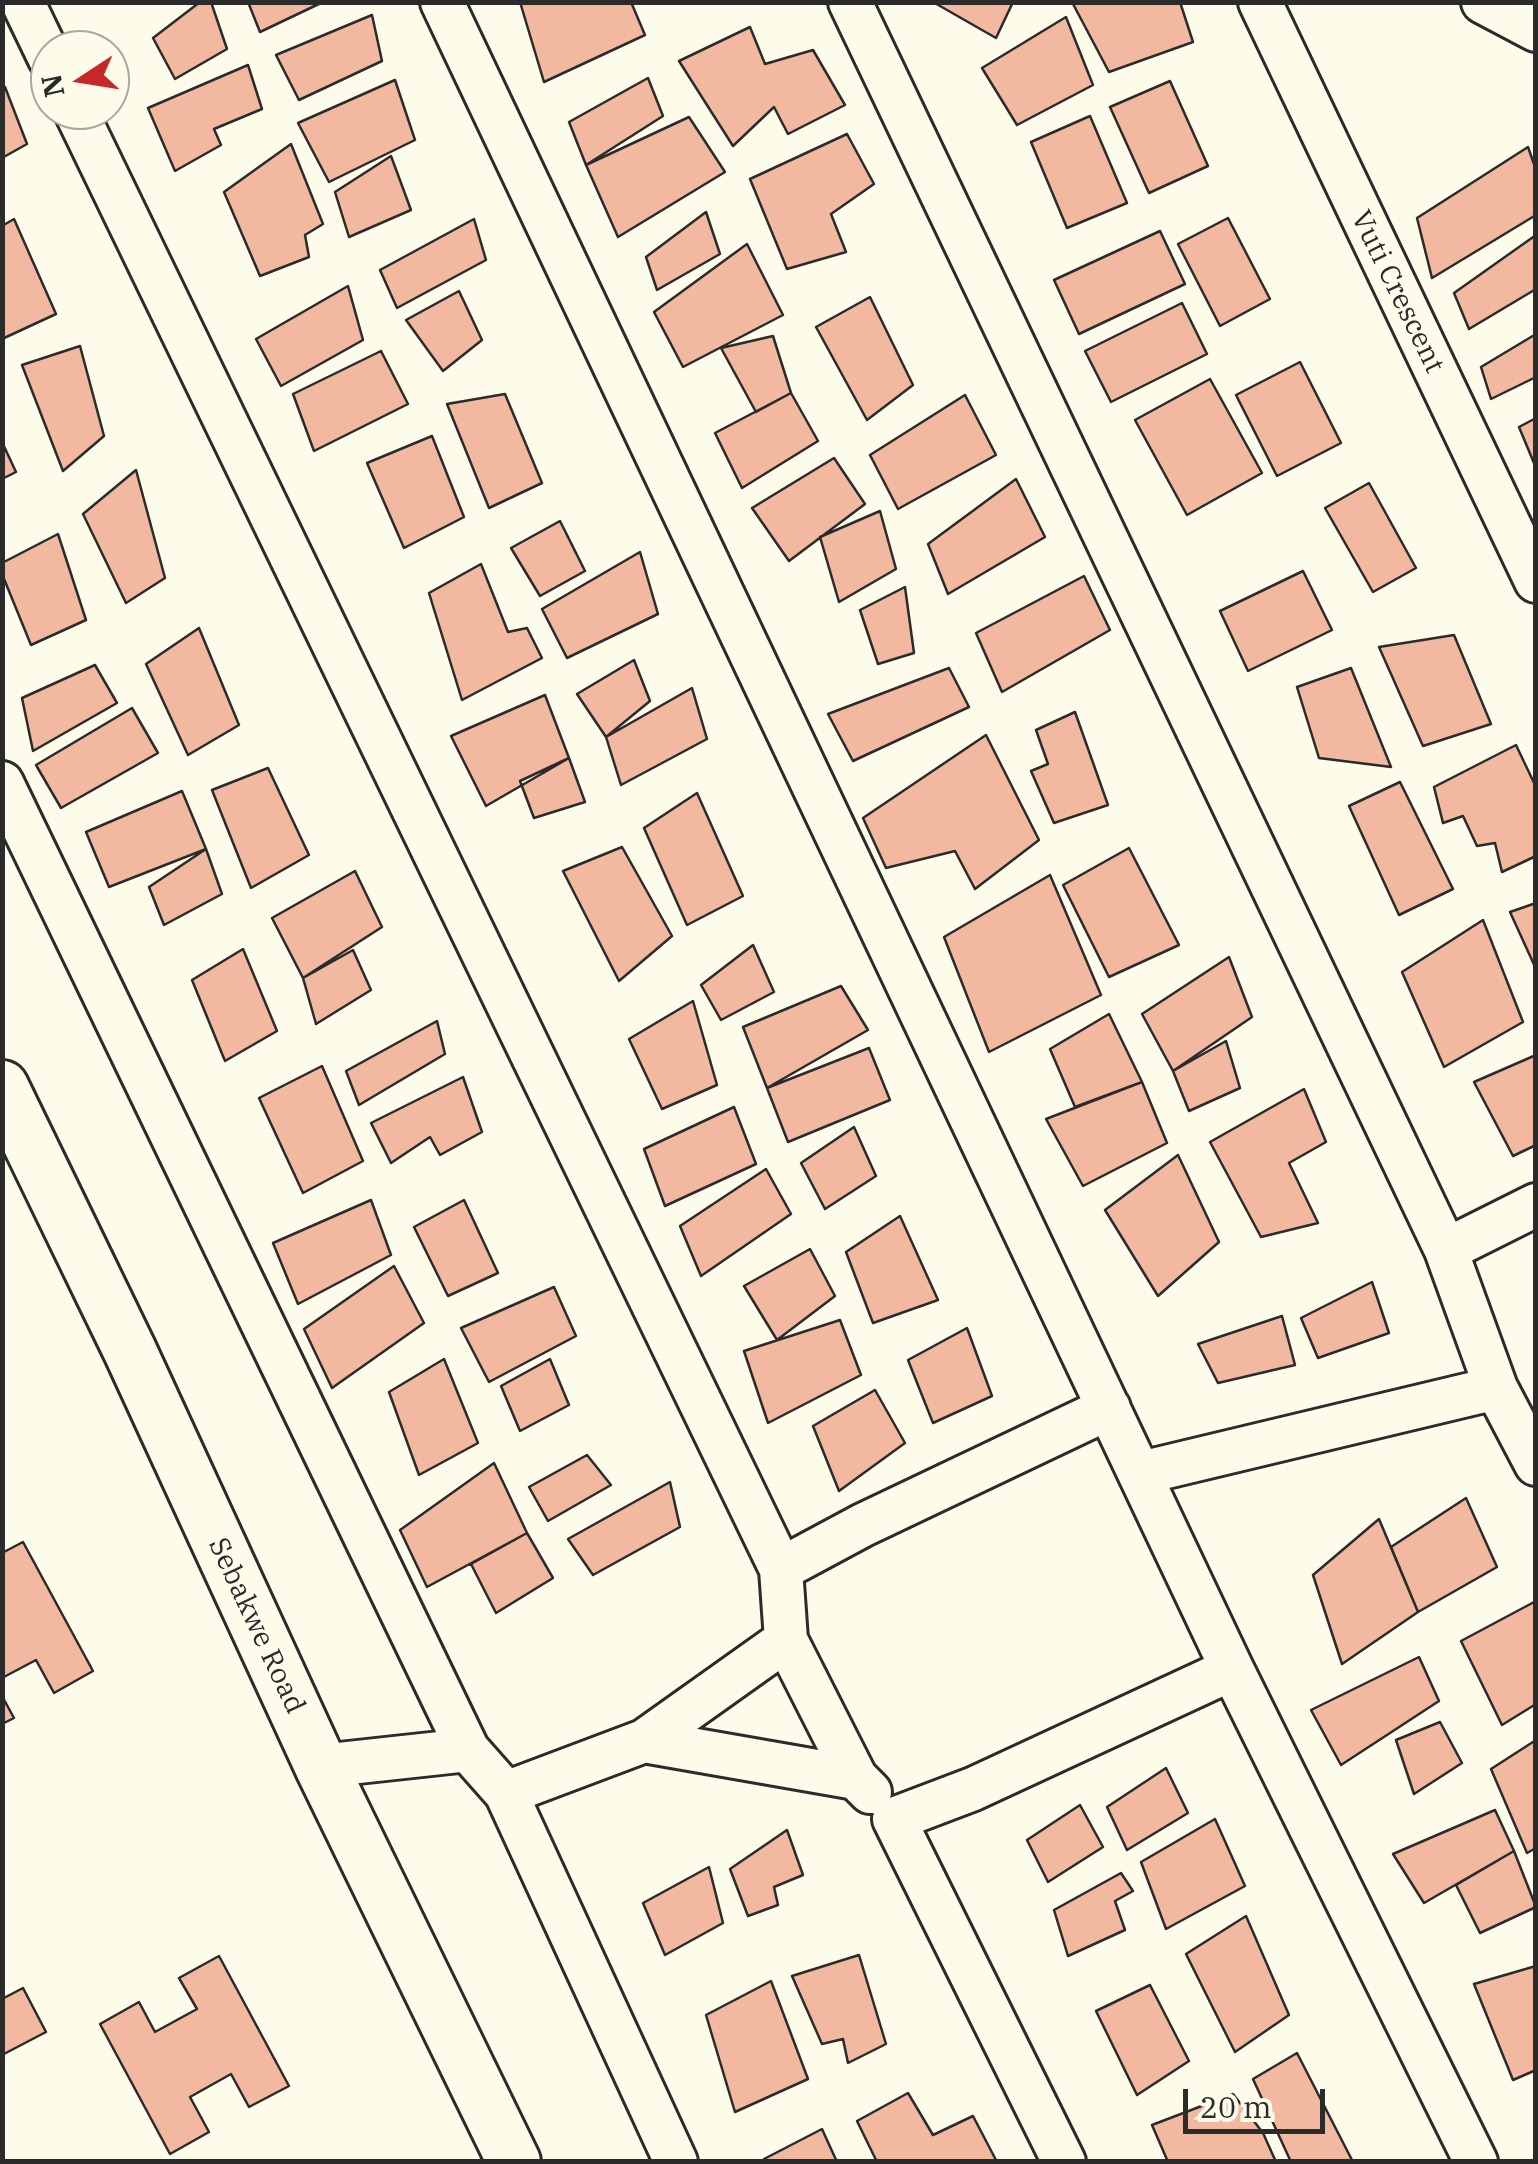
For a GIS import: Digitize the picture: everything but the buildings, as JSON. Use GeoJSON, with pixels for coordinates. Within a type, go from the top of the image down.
{"type":"FeatureCollection","features":[{"type":"Feature","properties":{"kind":"street"},"geometry":{"type":"LineString","coordinates":[[442,2],[1232,1668],[1476,2162]]}},
{"type":"Feature","properties":{"kind":"street"},"geometry":{"type":"LineString","coordinates":[[850,2],[1446,1250],[1496,1388],[1536,1464]]}},
{"type":"Feature","properties":{"kind":"street","name":"Vuti Crescent"},"geometry":{"type":"LineString","coordinates":[[1260,2],[1536,581]]}},
{"type":"Feature","properties":{"kind":"street"},"geometry":{"type":"LineString","coordinates":[[1483,2],[1536,30]]}},
{"type":"Feature","properties":{"kind":"street"},"geometry":{"type":"LineString","coordinates":[[18,8],[32,30]]}},
{"type":"Feature","properties":{"kind":"street"},"geometry":{"type":"LineString","coordinates":[[84,130],[781,1568],[786,1640],[856,1778],[894,1818],[1064,2162]]}},
{"type":"Feature","properties":{"kind":"street"},"geometry":{"type":"LineString","coordinates":[[2,783],[468,1750],[506,1793],[676,2162]]}},
{"type":"Feature","properties":{"kind":"street","name":"Sebakwe Road"},"geometry":{"type":"LineString","coordinates":[[2,1087],[130,1351],[320,1766],[514,2162]]}},
{"type":"Feature","properties":{"kind":"street"},"geometry":{"type":"LineString","coordinates":[[1446,1250],[1536,1205]]}},
{"type":"Feature","properties":{"kind":"street"},"geometry":{"type":"LineString","coordinates":[[1141,1473],[1496,1388]]}},
{"type":"Feature","properties":{"kind":"street"},"geometry":{"type":"LineString","coordinates":[[781,1568],[1108,1408]]}},
{"type":"Feature","properties":{"kind":"street"},"geometry":{"type":"LineString","coordinates":[[506,1793],[644,1741],[786,1640]]}},
{"type":"Feature","properties":{"kind":"street"},"geometry":{"type":"LineString","coordinates":[[894,1818],[973,1789],[1232,1668]]}},
{"type":"Feature","properties":{"kind":"street"},"geometry":{"type":"LineString","coordinates":[[644,1741],[856,1778]]}},
{"type":"Feature","properties":{"kind":"street"},"geometry":{"type":"LineString","coordinates":[[320,1766],[468,1750]]}}]}
